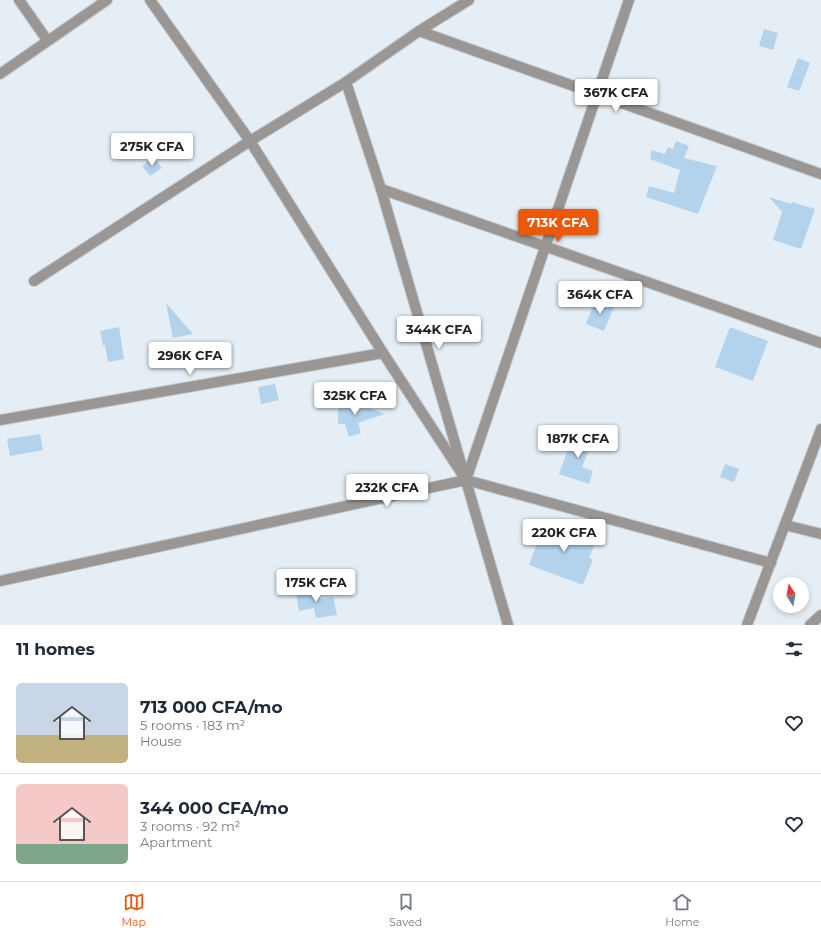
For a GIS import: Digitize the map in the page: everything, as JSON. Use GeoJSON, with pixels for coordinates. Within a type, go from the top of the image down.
{"type":"FeatureCollection","features":[{"type":"Feature","properties":{"kind":"street"},"geometry":{"type":"LineString","coordinates":[[20,0],[47,40]]}},
{"type":"Feature","properties":{"kind":"street"},"geometry":{"type":"LineString","coordinates":[[0,74],[47,40],[107,0]]}},
{"type":"Feature","properties":{"kind":"street"},"geometry":{"type":"LineString","coordinates":[[150,0],[250,141],[383,353],[466,480]]}},
{"type":"Feature","properties":{"kind":"street"},"geometry":{"type":"LineString","coordinates":[[34,281],[250,141],[346,82],[419,31],[469,0]]}},
{"type":"Feature","properties":{"kind":"street"},"geometry":{"type":"LineString","coordinates":[[466,480],[629,0]]}},
{"type":"Feature","properties":{"kind":"street"},"geometry":{"type":"LineString","coordinates":[[419,31],[821,174]]}},
{"type":"Feature","properties":{"kind":"street"},"geometry":{"type":"LineString","coordinates":[[346,82],[381,189],[508,625]]}},
{"type":"Feature","properties":{"kind":"street"},"geometry":{"type":"LineString","coordinates":[[381,189],[821,343]]}},
{"type":"Feature","properties":{"kind":"street"},"geometry":{"type":"LineString","coordinates":[[0,420],[383,353]]}},
{"type":"Feature","properties":{"kind":"street"},"geometry":{"type":"LineString","coordinates":[[747,625],[821,429]]}},
{"type":"Feature","properties":{"kind":"street"},"geometry":{"type":"LineString","coordinates":[[0,581],[466,480],[771,563]]}},
{"type":"Feature","properties":{"kind":"street"},"geometry":{"type":"LineString","coordinates":[[785,525],[821,534]]}},
{"type":"Feature","properties":{"kind":"street"},"geometry":{"type":"LineString","coordinates":[[810,625],[821,615]]}},
{"type":"Feature","properties":{"kind":"building"},"geometry":{"type":"Polygon","coordinates":[[[764,29],[778,33],[773,50],[759,46],[764,29]]]}},
{"type":"Feature","properties":{"kind":"building"},"geometry":{"type":"Polygon","coordinates":[[[798,58],[810,63],[799,91],[787,87],[798,58]]]}},
{"type":"Feature","properties":{"kind":"building"},"geometry":{"type":"Polygon","coordinates":[[[676,141],[689,146],[684,158],[717,166],[698,214],[646,197],[649,186],[674,193],[680,170],[650,159],[652,150],[665,154],[668,147],[673,149],[676,141]]]}},
{"type":"Feature","properties":{"kind":"building"},"geometry":{"type":"Polygon","coordinates":[[[154,157],[162,168],[150,176],[142,166],[154,157]]]}},
{"type":"Feature","properties":{"kind":"building"},"geometry":{"type":"Polygon","coordinates":[[[769,197],[791,204],[792,202],[815,209],[801,249],[773,240],[782,212],[769,197]]]}},
{"type":"Feature","properties":{"kind":"building"},"geometry":{"type":"Polygon","coordinates":[[[595,300],[614,307],[604,331],[586,324],[595,300]]]}},
{"type":"Feature","properties":{"kind":"building"},"geometry":{"type":"Polygon","coordinates":[[[166,303],[193,334],[173,338],[166,303]]]}},
{"type":"Feature","properties":{"kind":"building"},"geometry":{"type":"Polygon","coordinates":[[[119,327],[124,359],[108,362],[105,345],[103,346],[100,331],[119,327]]]}},
{"type":"Feature","properties":{"kind":"building"},"geometry":{"type":"Polygon","coordinates":[[[730,327],[768,341],[753,381],[715,367],[730,327]]]}},
{"type":"Feature","properties":{"kind":"building"},"geometry":{"type":"Polygon","coordinates":[[[221,344],[223,356],[212,359],[213,364],[198,367],[195,349],[221,344]]]}},
{"type":"Feature","properties":{"kind":"building"},"geometry":{"type":"Polygon","coordinates":[[[275,384],[279,400],[261,404],[258,387],[275,384]]]}},
{"type":"Feature","properties":{"kind":"building"},"geometry":{"type":"Polygon","coordinates":[[[343,398],[385,414],[358,423],[361,433],[349,437],[345,424],[338,424],[338,410],[343,398]]]}},
{"type":"Feature","properties":{"kind":"building"},"geometry":{"type":"Polygon","coordinates":[[[575,431],[594,438],[582,467],[593,471],[589,484],[559,474],[575,431]]]}},
{"type":"Feature","properties":{"kind":"building"},"geometry":{"type":"Polygon","coordinates":[[[40,434],[43,450],[10,456],[7,439],[40,434]]]}},
{"type":"Feature","properties":{"kind":"building"},"geometry":{"type":"Polygon","coordinates":[[[725,464],[739,469],[734,482],[720,477],[725,464]]]}},
{"type":"Feature","properties":{"kind":"building"},"geometry":{"type":"Polygon","coordinates":[[[545,523],[572,533],[573,529],[597,538],[589,558],[593,559],[583,585],[529,565],[545,523]]]}},
{"type":"Feature","properties":{"kind":"building"},"geometry":{"type":"Polygon","coordinates":[[[319,588],[320,599],[333,597],[337,615],[316,618],[314,608],[299,611],[296,592],[319,588]]]}}]}
